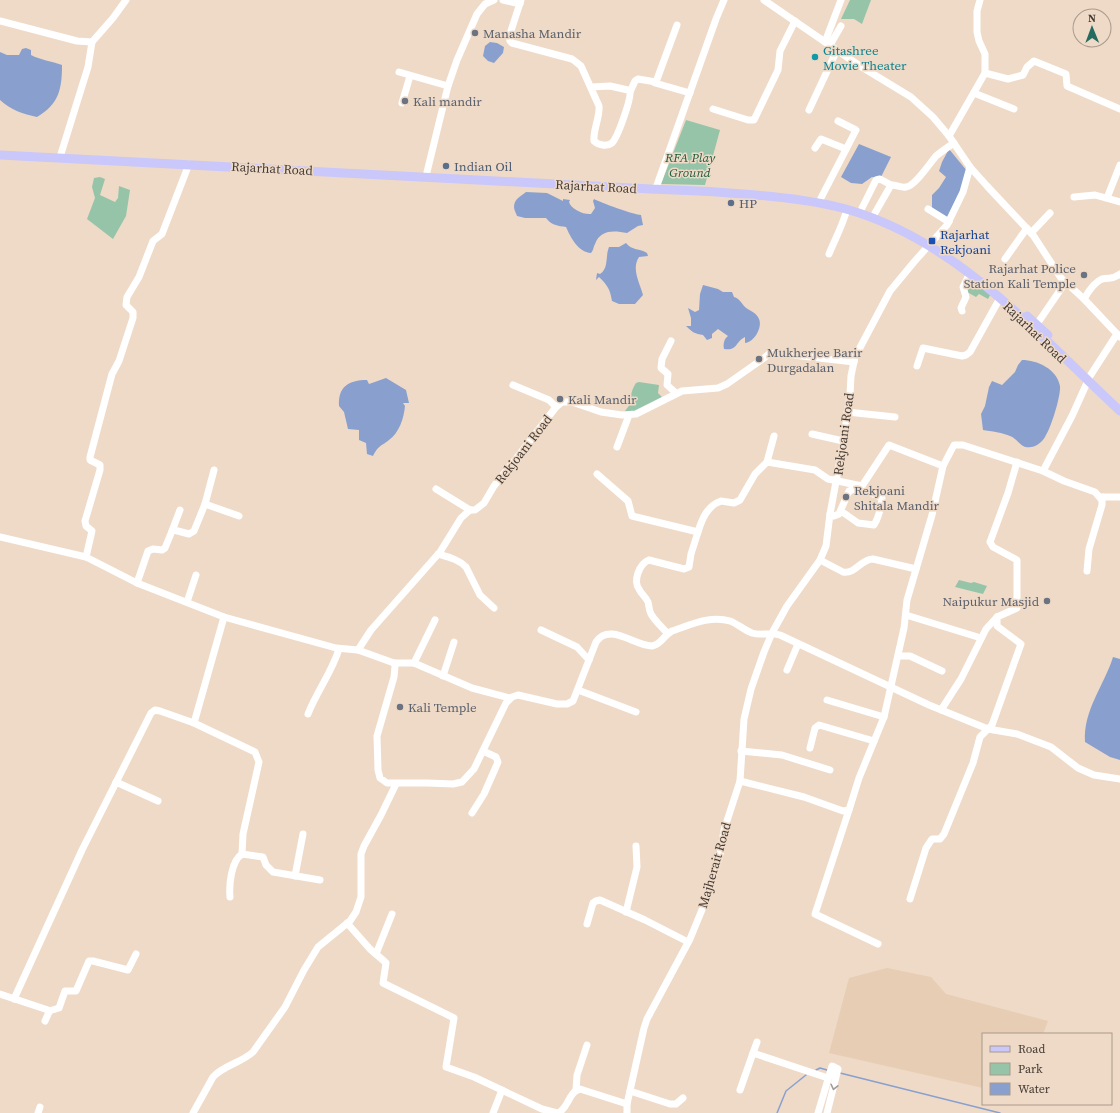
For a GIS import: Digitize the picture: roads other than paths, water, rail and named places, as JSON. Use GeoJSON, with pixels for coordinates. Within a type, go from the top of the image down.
{"type":"FeatureCollection","features":[{"type":"Feature","properties":{"kind":"main road","name":"Rajarhat Road"},"geometry":{"type":"LineString","coordinates":[[0,150],[189,164],[396,176],[690,190],[790,198],[847,209],[881,221],[931,244],[1000,298],[1089,379],[1120,405]]}},
{"type":"Feature","properties":{"kind":"main road","name":"Rajarhat Road"},"geometry":{"type":"LineString","coordinates":[[0,154],[61,155],[427,172],[726,188],[804,195],[821,198],[862,208],[897,223],[990,281],[1037,324],[1120,412]]}},
{"type":"Feature","properties":{"kind":"street"},"geometry":{"type":"LineString","coordinates":[[61,155],[88,67],[92,42],[113,18],[126,0]]}},
{"type":"Feature","properties":{"kind":"street"},"geometry":{"type":"LineString","coordinates":[[427,172],[448,86],[472,23],[485,4],[494,0]]}},
{"type":"Feature","properties":{"kind":"street"},"geometry":{"type":"LineString","coordinates":[[503,0],[521,2],[509,37],[512,43],[572,59],[581,66],[597,100],[600,112],[594,141],[603,145],[611,143],[616,136],[621,126],[630,98],[630,92],[638,78],[690,93]]}},
{"type":"Feature","properties":{"kind":"street"},"geometry":{"type":"LineString","coordinates":[[657,185],[724,0]]}},
{"type":"Feature","properties":{"kind":"street"},"geometry":{"type":"LineString","coordinates":[[764,0],[860,66],[911,97],[933,117],[949,136],[970,167],[1029,230],[1065,283],[1084,298],[1119,335],[1089,379],[1069,423],[1043,471]]}},
{"type":"Feature","properties":{"kind":"street"},"geometry":{"type":"LineString","coordinates":[[827,43],[841,0]]}},
{"type":"Feature","properties":{"kind":"street"},"geometry":{"type":"LineString","coordinates":[[949,136],[985,73],[984,54],[978,41],[977,32],[977,11],[980,0]]}},
{"type":"Feature","properties":{"kind":"street"},"geometry":{"type":"LineString","coordinates":[[0,21],[77,41],[92,42]]}},
{"type":"Feature","properties":{"kind":"street"},"geometry":{"type":"LineString","coordinates":[[712,109],[748,120],[754,120],[778,70],[780,51],[795,22]]}},
{"type":"Feature","properties":{"kind":"street"},"geometry":{"type":"LineString","coordinates":[[655,83],[677,25]]}},
{"type":"Feature","properties":{"kind":"street"},"geometry":{"type":"LineString","coordinates":[[827,43],[841,26]]}},
{"type":"Feature","properties":{"kind":"street"},"geometry":{"type":"LineString","coordinates":[[809,110],[837,50]]}},
{"type":"Feature","properties":{"kind":"street"},"geometry":{"type":"LineString","coordinates":[[985,73],[1008,79],[1023,75],[1027,67],[1034,61],[1066,74],[1067,86],[1120,109]]}},
{"type":"Feature","properties":{"kind":"street"},"geometry":{"type":"LineString","coordinates":[[399,72],[448,86]]}},
{"type":"Feature","properties":{"kind":"street"},"geometry":{"type":"LineString","coordinates":[[402,103],[410,76]]}},
{"type":"Feature","properties":{"kind":"street"},"geometry":{"type":"LineString","coordinates":[[591,87],[610,86],[628,90],[630,92]]}},
{"type":"Feature","properties":{"kind":"street"},"geometry":{"type":"LineString","coordinates":[[974,92],[1014,109]]}},
{"type":"Feature","properties":{"kind":"street"},"geometry":{"type":"LineString","coordinates":[[821,198],[856,130],[838,121]]}},
{"type":"Feature","properties":{"kind":"street"},"geometry":{"type":"LineString","coordinates":[[815,148],[821,139],[846,149]]}},
{"type":"Feature","properties":{"kind":"street"},"geometry":{"type":"LineString","coordinates":[[862,208],[876,180],[880,179],[891,185],[904,188],[909,187],[936,157],[954,143]]}},
{"type":"Feature","properties":{"kind":"street"},"geometry":{"type":"LineString","coordinates":[[86,556],[92,533],[86,526],[85,521],[100,470],[100,465],[90,460],[90,457],[112,374],[119,361],[133,318],[133,312],[126,305],[126,300],[153,241],[162,234],[189,164]]}},
{"type":"Feature","properties":{"kind":"street"},"geometry":{"type":"LineString","coordinates":[[1107,198],[1120,165]]}},
{"type":"Feature","properties":{"kind":"street","name":"Rekjoani Road"},"geometry":{"type":"LineString","coordinates":[[772,633],[787,606],[820,560],[826,546],[854,362],[857,352],[890,291],[905,272],[944,230],[949,222],[963,192],[970,167]]}},
{"type":"Feature","properties":{"kind":"street"},"geometry":{"type":"LineString","coordinates":[[875,213],[891,185]]}},
{"type":"Feature","properties":{"kind":"street"},"geometry":{"type":"LineString","coordinates":[[1074,198],[1087,195],[1107,198],[1120,202]]}},
{"type":"Feature","properties":{"kind":"street"},"geometry":{"type":"LineString","coordinates":[[830,254],[835,239],[844,222],[847,209]]}},
{"type":"Feature","properties":{"kind":"street"},"geometry":{"type":"LineString","coordinates":[[928,210],[949,222]]}},
{"type":"Feature","properties":{"kind":"street"},"geometry":{"type":"LineString","coordinates":[[1005,259],[1029,230],[1050,213]]}},
{"type":"Feature","properties":{"kind":"street"},"geometry":{"type":"LineString","coordinates":[[962,311],[961,308],[966,297],[963,288],[970,273]]}},
{"type":"Feature","properties":{"kind":"street"},"geometry":{"type":"LineString","coordinates":[[1084,298],[1101,280],[1110,279],[1120,274]]}},
{"type":"Feature","properties":{"kind":"street"},"geometry":{"type":"LineString","coordinates":[[1037,324],[1065,283]]}},
{"type":"Feature","properties":{"kind":"street"},"geometry":{"type":"LineString","coordinates":[[917,366],[923,348],[962,356],[970,352],[1000,298]]}},
{"type":"Feature","properties":{"kind":"street"},"geometry":{"type":"LineString","coordinates":[[671,341],[662,359],[661,368],[668,374],[667,385],[676,394]]}},
{"type":"Feature","properties":{"kind":"street","name":"Rekjoani Road"},"geometry":{"type":"LineString","coordinates":[[358,650],[371,630],[438,554],[461,518],[470,510],[475,510],[484,503],[494,486],[556,407],[562,402],[572,402],[601,412],[630,415],[636,414],[676,394],[688,390],[711,389],[722,386],[740,376],[769,354],[775,353],[854,362]]}},
{"type":"Feature","properties":{"kind":"street"},"geometry":{"type":"LineString","coordinates":[[513,385],[549,400],[556,407]]}},
{"type":"Feature","properties":{"kind":"street"},"geometry":{"type":"LineString","coordinates":[[847,412],[895,417]]}},
{"type":"Feature","properties":{"kind":"street"},"geometry":{"type":"LineString","coordinates":[[617,447],[630,415]]}},
{"type":"Feature","properties":{"kind":"street"},"geometry":{"type":"LineString","coordinates":[[812,434],[843,441]]}},
{"type":"Feature","properties":{"kind":"street"},"geometry":{"type":"LineString","coordinates":[[667,633],[652,616],[648,603],[638,589],[636,579],[640,567],[649,560],[687,569],[689,567],[691,554],[698,532],[706,512],[720,500],[734,503],[740,500],[755,474],[767,462],[774,436]]}},
{"type":"Feature","properties":{"kind":"street"},"geometry":{"type":"LineString","coordinates":[[767,462],[815,470],[828,479],[862,486],[889,445],[943,466]]}},
{"type":"Feature","properties":{"kind":"street"},"geometry":{"type":"LineString","coordinates":[[878,944],[815,914],[859,778],[884,717],[892,688],[906,615],[907,600],[932,515],[943,466],[954,445],[963,445],[1043,471],[1064,481],[1095,492],[1101,499],[1102,497],[1120,497]]}},
{"type":"Feature","properties":{"kind":"street"},"geometry":{"type":"LineString","coordinates":[[941,710],[961,679],[989,625],[997,617],[1017,608],[1017,560],[993,547],[990,542],[1008,493],[1017,462]]}},
{"type":"Feature","properties":{"kind":"street"},"geometry":{"type":"LineString","coordinates":[[172,531],[176,530],[186,533],[193,533],[205,504],[214,470]]}},
{"type":"Feature","properties":{"kind":"street"},"geometry":{"type":"LineString","coordinates":[[597,474],[628,501],[632,516],[698,532]]}},
{"type":"Feature","properties":{"kind":"street"},"geometry":{"type":"LineString","coordinates":[[436,489],[470,510]]}},
{"type":"Feature","properties":{"kind":"street"},"geometry":{"type":"LineString","coordinates":[[830,514],[834,516],[840,514],[841,511],[849,491],[852,489],[857,489],[882,498],[877,520],[874,525],[858,523],[841,511]]}},
{"type":"Feature","properties":{"kind":"street"},"geometry":{"type":"LineString","coordinates":[[1087,571],[1089,549],[1102,505],[1102,497]]}},
{"type":"Feature","properties":{"kind":"street"},"geometry":{"type":"LineString","coordinates":[[205,504],[239,516]]}},
{"type":"Feature","properties":{"kind":"street"},"geometry":{"type":"LineString","coordinates":[[137,583],[148,551],[153,549],[162,550],[165,548],[180,510]]}},
{"type":"Feature","properties":{"kind":"street"},"geometry":{"type":"LineString","coordinates":[[0,537],[86,556],[137,583],[224,617],[339,649],[358,650],[394,663],[414,663],[472,688],[510,698],[518,696],[557,704],[567,704],[573,701],[596,642],[600,637],[606,635],[620,636],[652,646],[660,642],[667,633],[709,619],[730,621],[756,634],[762,635],[772,633],[787,638],[892,688],[988,729],[1017,734],[1051,747],[1078,768],[1094,775],[1120,779]]}},
{"type":"Feature","properties":{"kind":"street"},"geometry":{"type":"LineString","coordinates":[[438,554],[458,561],[466,567],[480,595],[494,608]]}},
{"type":"Feature","properties":{"kind":"street"},"geometry":{"type":"LineString","coordinates":[[820,560],[843,572],[852,571],[867,559],[916,569]]}},
{"type":"Feature","properties":{"kind":"street"},"geometry":{"type":"LineString","coordinates":[[187,602],[196,575]]}},
{"type":"Feature","properties":{"kind":"street"},"geometry":{"type":"LineString","coordinates":[[906,615],[981,638]]}},
{"type":"Feature","properties":{"kind":"street"},"geometry":{"type":"LineString","coordinates":[[194,723],[224,617]]}},
{"type":"Feature","properties":{"kind":"street"},"geometry":{"type":"LineString","coordinates":[[910,899],[926,848],[932,839],[940,839],[944,834],[973,763],[980,737],[992,725],[1021,644],[996,626],[997,617]]}},
{"type":"Feature","properties":{"kind":"street"},"geometry":{"type":"LineString","coordinates":[[414,663],[435,620]]}},
{"type":"Feature","properties":{"kind":"street"},"geometry":{"type":"LineString","coordinates":[[542,630],[577,647],[589,660]]}},
{"type":"Feature","properties":{"kind":"street","name":"Majherait Road"},"geometry":{"type":"LineString","coordinates":[[627,1113],[627,1104],[638,1051],[647,1019],[688,942],[706,900],[720,855],[724,830],[740,781],[744,719],[751,689],[772,633]]}},
{"type":"Feature","properties":{"kind":"street"},"geometry":{"type":"LineString","coordinates":[[443,676],[454,642]]}},
{"type":"Feature","properties":{"kind":"street"},"geometry":{"type":"LineString","coordinates":[[788,670],[798,644]]}},
{"type":"Feature","properties":{"kind":"street"},"geometry":{"type":"LineString","coordinates":[[308,714],[336,659],[339,649]]}},
{"type":"Feature","properties":{"kind":"street"},"geometry":{"type":"LineString","coordinates":[[898,656],[910,656],[942,671]]}},
{"type":"Feature","properties":{"kind":"street"},"geometry":{"type":"LineString","coordinates":[[394,663],[394,677],[378,736],[377,762],[380,778],[387,783],[459,784],[462,782],[471,772],[506,703],[510,698]]}},
{"type":"Feature","properties":{"kind":"street"},"geometry":{"type":"LineString","coordinates":[[578,690],[636,712]]}},
{"type":"Feature","properties":{"kind":"street"},"geometry":{"type":"LineString","coordinates":[[827,700],[884,717]]}},
{"type":"Feature","properties":{"kind":"street"},"geometry":{"type":"LineString","coordinates":[[14,999],[82,850],[151,713],[155,710],[194,723],[255,752],[259,762],[243,834],[242,854]]}},
{"type":"Feature","properties":{"kind":"street"},"geometry":{"type":"LineString","coordinates":[[810,748],[815,728],[819,725],[874,741]]}},
{"type":"Feature","properties":{"kind":"street"},"geometry":{"type":"LineString","coordinates":[[472,813],[484,794],[498,762],[496,758],[482,751]]}},
{"type":"Feature","properties":{"kind":"street"},"geometry":{"type":"LineString","coordinates":[[741,751],[782,755],[830,770]]}},
{"type":"Feature","properties":{"kind":"street"},"geometry":{"type":"LineString","coordinates":[[740,781],[804,797],[843,811],[849,810]]}},
{"type":"Feature","properties":{"kind":"street"},"geometry":{"type":"LineString","coordinates":[[116,782],[158,802]]}},
{"type":"Feature","properties":{"kind":"street"},"geometry":{"type":"LineString","coordinates":[[193,1113],[213,1077],[222,1068],[247,1057],[253,1052],[285,1007],[318,947],[347,923],[356,912],[362,897],[361,854],[396,784]]}},
{"type":"Feature","properties":{"kind":"street"},"geometry":{"type":"LineString","coordinates":[[295,876],[303,834]]}},
{"type":"Feature","properties":{"kind":"street"},"geometry":{"type":"LineString","coordinates":[[626,912],[637,867],[636,846]]}},
{"type":"Feature","properties":{"kind":"street"},"geometry":{"type":"LineString","coordinates":[[230,897],[230,882],[233,870],[237,858],[242,854],[261,856],[265,860],[266,865],[273,872],[320,880]]}},
{"type":"Feature","properties":{"kind":"street"},"geometry":{"type":"LineString","coordinates":[[587,924],[593,903],[600,900],[688,942]]}},
{"type":"Feature","properties":{"kind":"street"},"geometry":{"type":"LineString","coordinates":[[376,954],[392,914]]}},
{"type":"Feature","properties":{"kind":"street"},"geometry":{"type":"LineString","coordinates":[[347,923],[362,941],[386,964],[383,983],[454,1018],[446,1066],[542,1109],[557,1113],[565,1108],[573,1092],[576,1090],[577,1075],[587,1045]]}},
{"type":"Feature","properties":{"kind":"street"},"geometry":{"type":"LineString","coordinates":[[0,994],[49,1011],[59,1008],[66,991],[76,991],[89,961],[93,960],[128,970],[136,954]]}},
{"type":"Feature","properties":{"kind":"street"},"geometry":{"type":"LineString","coordinates":[[45,1021],[49,1011]]}},
{"type":"Feature","properties":{"kind":"street"},"geometry":{"type":"LineString","coordinates":[[740,1090],[757,1042]]}},
{"type":"Feature","properties":{"kind":"street"},"geometry":{"type":"LineString","coordinates":[[753,1053],[828,1078]]}},
{"type":"Feature","properties":{"kind":"street"},"geometry":{"type":"LineString","coordinates":[[818,1113],[831,1066],[838,1068],[827,1113]]}},
{"type":"Feature","properties":{"kind":"street"},"geometry":{"type":"LineString","coordinates":[[493,1113],[502,1090]]}},
{"type":"Feature","properties":{"kind":"street"},"geometry":{"type":"LineString","coordinates":[[576,1090],[584,1090],[627,1104]]}},
{"type":"Feature","properties":{"kind":"street"},"geometry":{"type":"LineString","coordinates":[[630,1091],[670,1104],[676,1104],[683,1098]]}},
{"type":"Feature","properties":{"kind":"water"},"geometry":{"type":"Polygon","coordinates":[[[490,42],[497,43],[504,47],[503,53],[494,63],[488,61],[483,56],[485,46],[490,42]]]}},
{"type":"Feature","properties":{"kind":"water"},"geometry":{"type":"Polygon","coordinates":[[[26,48],[31,50],[31,55],[35,57],[62,65],[58,95],[50,107],[37,117],[17,111],[0,100],[0,52],[7,55],[19,55],[22,49],[26,48]]]}},
{"type":"Feature","properties":{"kind":"water"},"geometry":{"type":"Polygon","coordinates":[[[859,144],[891,157],[880,179],[872,177],[862,184],[851,183],[841,177],[859,144]]]}},
{"type":"Feature","properties":{"kind":"water"},"geometry":{"type":"Polygon","coordinates":[[[949,149],[967,171],[966,178],[948,220],[932,210],[932,195],[939,188],[946,177],[939,171],[949,149]]]}},
{"type":"Feature","properties":{"kind":"water"},"geometry":{"type":"Polygon","coordinates":[[[526,192],[547,193],[563,201],[563,199],[570,200],[569,202],[572,207],[588,214],[591,214],[595,208],[593,201],[594,199],[641,215],[643,225],[638,226],[627,233],[617,231],[608,232],[597,239],[591,253],[586,252],[576,244],[566,227],[552,224],[546,218],[525,218],[517,216],[514,204],[518,198],[526,192]]]}},
{"type":"Feature","properties":{"kind":"water"},"geometry":{"type":"Polygon","coordinates":[[[626,243],[628,246],[642,250],[647,253],[648,256],[639,257],[637,262],[636,271],[643,295],[635,304],[619,304],[612,301],[607,285],[599,277],[596,280],[597,273],[600,274],[605,269],[609,247],[619,247],[626,243]]]}},
{"type":"Feature","properties":{"kind":"water"},"geometry":{"type":"Polygon","coordinates":[[[703,285],[723,292],[732,292],[734,297],[757,315],[760,327],[751,341],[745,343],[745,337],[732,349],[724,349],[724,342],[728,336],[718,329],[712,334],[712,338],[707,340],[703,335],[690,330],[686,326],[691,326],[691,318],[688,308],[695,312],[699,310],[700,294],[703,285]]]}},
{"type":"Feature","properties":{"kind":"water"},"geometry":{"type":"Polygon","coordinates":[[[1022,360],[1028,360],[1040,364],[1051,370],[1060,386],[1053,420],[1047,433],[1041,442],[1031,447],[1025,447],[1013,437],[997,432],[983,430],[981,414],[985,406],[989,387],[992,381],[1002,385],[1015,372],[1022,360]]]}},
{"type":"Feature","properties":{"kind":"water"},"geometry":{"type":"Polygon","coordinates":[[[386,378],[406,390],[409,403],[403,403],[405,406],[403,415],[396,433],[378,448],[373,456],[367,454],[366,443],[359,440],[359,430],[348,429],[344,412],[339,406],[339,399],[342,389],[354,381],[367,380],[369,384],[386,378]]]}},
{"type":"Feature","properties":{"kind":"water"},"geometry":{"type":"Polygon","coordinates":[[[1113,657],[1120,659],[1120,760],[1110,757],[1085,742],[1087,719],[1113,657]]]}},
{"type":"Feature","properties":{"kind":"waterway"},"geometry":{"type":"LineString","coordinates":[[816,1070],[820,1068],[827,1070]]}},
{"type":"Feature","properties":{"kind":"waterway"},"geometry":{"type":"LineString","coordinates":[[840,1073],[1000,1113]]}},
{"type":"Feature","properties":{"kind":"waterway"},"geometry":{"type":"LineString","coordinates":[[777,1113],[786,1091],[806,1075]]}},
{"type":"Feature","properties":{"kind":"place","name":"Manasha Mandir"},"geometry":{"type":"Point","coordinates":[475,33]}},
{"type":"Feature","properties":{"kind":"place","name":"Gitashree Movie Theater"},"geometry":{"type":"Point","coordinates":[815,57]}},
{"type":"Feature","properties":{"kind":"place","name":"Kali mandir"},"geometry":{"type":"Point","coordinates":[405,101]}},
{"type":"Feature","properties":{"kind":"place","name":"Indian Oil"},"geometry":{"type":"Point","coordinates":[446,166]}},
{"type":"Feature","properties":{"kind":"place","name":"HP"},"geometry":{"type":"Point","coordinates":[731,203]}},
{"type":"Feature","properties":{"kind":"place","name":"Rajarhat Rekjoani"},"geometry":{"type":"Point","coordinates":[932,241]}},
{"type":"Feature","properties":{"kind":"place","name":"Rajarhat Police Station Kali Temple"},"geometry":{"type":"Point","coordinates":[1084,275]}},
{"type":"Feature","properties":{"kind":"place","name":"Mukherjee Barir Durgadalan"},"geometry":{"type":"Point","coordinates":[759,359]}},
{"type":"Feature","properties":{"kind":"place","name":"Kali Mandir"},"geometry":{"type":"Point","coordinates":[560,399]}},
{"type":"Feature","properties":{"kind":"place","name":"Rekjoani Shitala Mandir"},"geometry":{"type":"Point","coordinates":[846,497]}},
{"type":"Feature","properties":{"kind":"place","name":"Naipukur Masjid"},"geometry":{"type":"Point","coordinates":[1047,601]}},
{"type":"Feature","properties":{"kind":"place","name":"Kali Temple"},"geometry":{"type":"Point","coordinates":[400,707]}},
{"type":"Feature","properties":{"kind":"park label","name":"RFA Play Ground"},"geometry":{"type":"Point","coordinates":[690,164]}}]}
